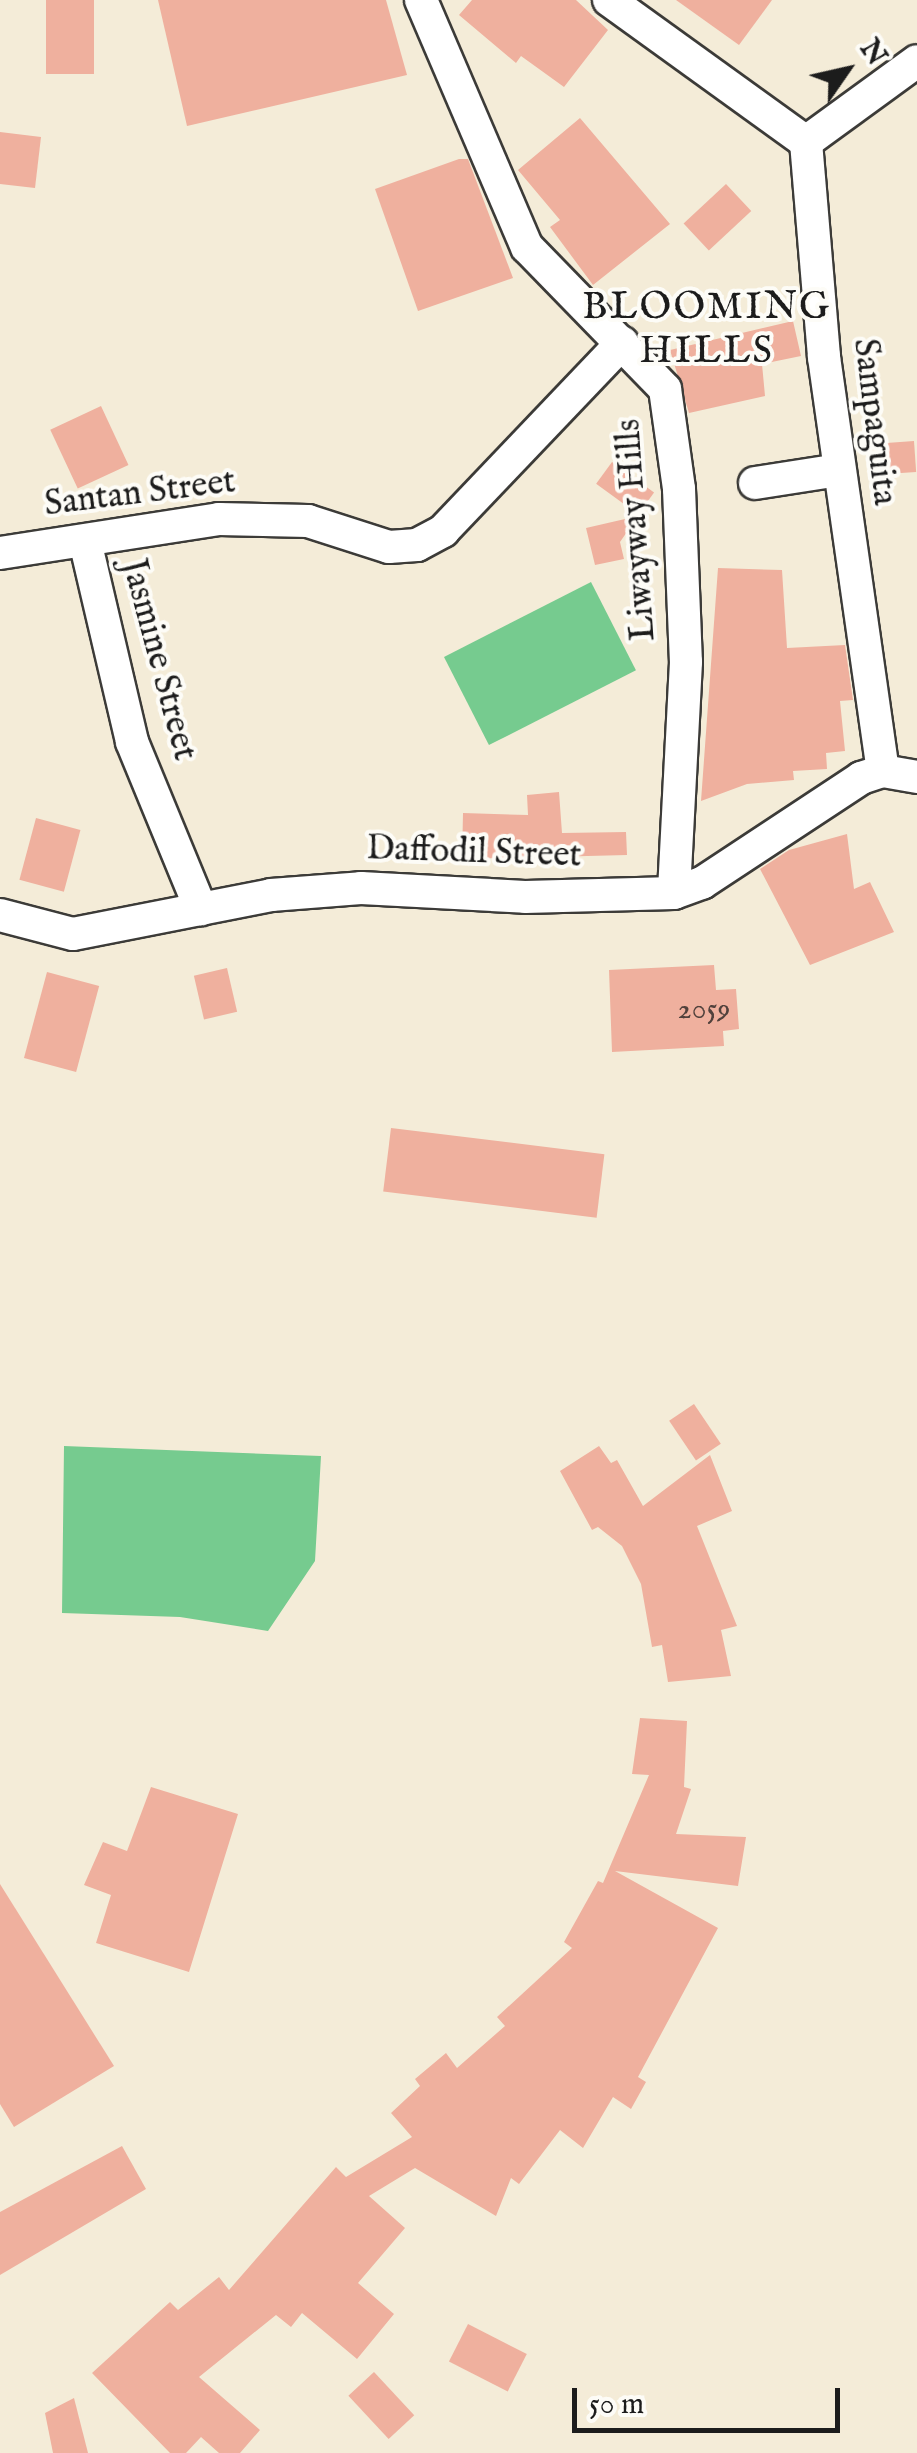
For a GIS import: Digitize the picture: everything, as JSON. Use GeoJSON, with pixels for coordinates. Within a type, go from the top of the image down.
{"type":"FeatureCollection","features":[{"type":"Feature","properties":{"kind":"street","name":"Liwayway Hills"},"geometry":{"type":"LineString","coordinates":[[421,0],[528,246],[571,298],[666,388],[674,431],[686,662],[674,893]]}},
{"type":"Feature","properties":{"kind":"street"},"geometry":{"type":"LineString","coordinates":[[609,0],[806,142],[917,61]]}},
{"type":"Feature","properties":{"kind":"street","name":"Sampaguita"},"geometry":{"type":"LineString","coordinates":[[806,142],[839,470],[883,771]]}},
{"type":"Feature","properties":{"kind":"street","name":"Santan Street"},"geometry":{"type":"LineString","coordinates":[[0,553],[218,519],[308,521],[389,547],[417,545],[443,532],[622,344]]}},
{"type":"Feature","properties":{"kind":"street"},"geometry":{"type":"LineString","coordinates":[[756,483],[839,470]]}},
{"type":"Feature","properties":{"kind":"street","name":"Jasmine Street"},"geometry":{"type":"LineString","coordinates":[[85,541],[132,742],[200,910]]}},
{"type":"Feature","properties":{"kind":"street"},"geometry":{"type":"LineString","coordinates":[[883,771],[917,777]]}},
{"type":"Feature","properties":{"kind":"street","name":"Daffodil Street"},"geometry":{"type":"LineString","coordinates":[[0,915],[73,934],[272,895],[360,888],[526,897],[674,893],[702,882],[861,778],[883,771]]}},
{"type":"Feature","properties":{"kind":"green space"},"geometry":{"type":"Polygon","coordinates":[[[591,582],[636,670],[489,745],[444,657],[591,582]]]}},
{"type":"Feature","properties":{"kind":"green space"},"geometry":{"type":"Polygon","coordinates":[[[64,1446],[321,1456],[315,1561],[268,1631],[180,1617],[62,1613],[64,1446]]]}},
{"type":"Feature","properties":{"kind":"building"},"geometry":{"type":"Polygon","coordinates":[[[46,0],[94,0],[94,74],[46,74],[46,0]]]}},
{"type":"Feature","properties":{"kind":"building"},"geometry":{"type":"Polygon","coordinates":[[[158,0],[386,0],[407,75],[187,126],[158,0]]]}},
{"type":"Feature","properties":{"kind":"building"},"geometry":{"type":"Polygon","coordinates":[[[472,0],[576,0],[608,30],[564,87],[521,56],[516,63],[459,15],[472,0]]]}},
{"type":"Feature","properties":{"kind":"building"},"geometry":{"type":"Polygon","coordinates":[[[676,0],[772,0],[739,45],[676,0]]]}},
{"type":"Feature","properties":{"kind":"building"},"geometry":{"type":"Polygon","coordinates":[[[580,118],[670,224],[593,285],[550,227],[560,220],[518,170],[580,118]]]}},
{"type":"Feature","properties":{"kind":"building"},"geometry":{"type":"Polygon","coordinates":[[[0,132],[41,137],[35,188],[0,184],[0,132]]]}},
{"type":"Feature","properties":{"kind":"building"},"geometry":{"type":"Polygon","coordinates":[[[468,159],[513,278],[418,311],[375,189],[468,159]]]}},
{"type":"Feature","properties":{"kind":"building"},"geometry":{"type":"Polygon","coordinates":[[[726,184],[751,211],[709,251],[684,224],[726,184]]]}},
{"type":"Feature","properties":{"kind":"building"},"geometry":{"type":"Polygon","coordinates":[[[793,321],[801,356],[762,364],[765,396],[689,413],[670,350],[793,321]]]}},
{"type":"Feature","properties":{"kind":"building"},"geometry":{"type":"Polygon","coordinates":[[[101,406],[128,465],[78,489],[50,430],[101,406]]]}},
{"type":"Feature","properties":{"kind":"building"},"geometry":{"type":"Polygon","coordinates":[[[914,441],[916,472],[878,475],[876,444],[914,441]]]}},
{"type":"Feature","properties":{"kind":"building"},"geometry":{"type":"Polygon","coordinates":[[[612,462],[654,493],[638,514],[596,484],[612,462]]]}},
{"type":"Feature","properties":{"kind":"building"},"geometry":{"type":"Polygon","coordinates":[[[638,516],[620,542],[624,559],[595,565],[586,528],[638,516]]]}},
{"type":"Feature","properties":{"kind":"building"},"geometry":{"type":"Polygon","coordinates":[[[718,568],[782,570],[787,648],[845,645],[853,700],[840,701],[845,751],[826,753],[827,769],[793,771],[794,780],[747,784],[701,801],[718,568]]]}},
{"type":"Feature","properties":{"kind":"building"},"geometry":{"type":"Polygon","coordinates":[[[559,792],[562,833],[626,832],[627,855],[462,859],[463,813],[528,815],[527,795],[559,792]]]}},
{"type":"Feature","properties":{"kind":"building"},"geometry":{"type":"Polygon","coordinates":[[[36,818],[80,830],[64,892],[19,880],[36,818]]]}},
{"type":"Feature","properties":{"kind":"building"},"geometry":{"type":"Polygon","coordinates":[[[847,834],[854,889],[870,882],[894,932],[810,965],[760,869],[789,850],[847,834]]]}},
{"type":"Feature","properties":{"kind":"building"},"geometry":{"type":"Polygon","coordinates":[[[714,965],[716,990],[736,989],[739,1029],[723,1031],[724,1046],[612,1052],[609,970],[714,965]]]}},
{"type":"Feature","properties":{"kind":"building"},"geometry":{"type":"Polygon","coordinates":[[[227,968],[237,1012],[204,1019],[194,976],[227,968]]]}},
{"type":"Feature","properties":{"kind":"building"},"geometry":{"type":"Polygon","coordinates":[[[47,972],[99,986],[76,1072],[24,1058],[47,972]]]}},
{"type":"Feature","properties":{"kind":"building"},"geometry":{"type":"Polygon","coordinates":[[[391,1128],[604,1154],[597,1218],[383,1192],[391,1128]]]}},
{"type":"Feature","properties":{"kind":"building"},"geometry":{"type":"Polygon","coordinates":[[[694,1404],[721,1444],[696,1461],[669,1421],[694,1404]]]}},
{"type":"Feature","properties":{"kind":"building"},"geometry":{"type":"Polygon","coordinates":[[[599,1446],[611,1463],[617,1460],[643,1506],[710,1455],[732,1511],[697,1526],[737,1626],[721,1630],[731,1676],[668,1682],[662,1645],[652,1647],[641,1584],[622,1546],[598,1527],[592,1530],[560,1471],[599,1446]]]}},
{"type":"Feature","properties":{"kind":"building"},"geometry":{"type":"Polygon","coordinates":[[[640,1718],[687,1721],[684,1787],[691,1789],[676,1834],[746,1837],[738,1886],[615,1871],[718,1928],[638,2077],[646,2082],[631,2109],[613,2097],[583,2148],[560,2130],[519,2184],[511,2178],[496,2216],[415,2168],[369,2196],[405,2228],[358,2283],[394,2314],[357,2359],[302,2313],[291,2327],[276,2315],[199,2377],[260,2430],[240,2453],[219,2453],[201,2437],[186,2453],[170,2453],[92,2373],[170,2302],[178,2310],[219,2277],[229,2290],[336,2167],[346,2177],[412,2137],[391,2113],[420,2086],[415,2079],[446,2053],[457,2068],[505,2026],[497,2017],[572,1948],[564,1942],[598,1881],[603,1883],[649,1775],[632,1774],[640,1718]]]}},
{"type":"Feature","properties":{"kind":"building"},"geometry":{"type":"Polygon","coordinates":[[[151,1787],[238,1814],[189,1972],[96,1943],[111,1895],[84,1885],[103,1842],[127,1851],[151,1787]]]}},
{"type":"Feature","properties":{"kind":"building"},"geometry":{"type":"Polygon","coordinates":[[[0,1884],[114,2066],[14,2127],[0,2104],[0,1884]]]}},
{"type":"Feature","properties":{"kind":"building"},"geometry":{"type":"Polygon","coordinates":[[[122,2146],[146,2189],[0,2275],[0,2212],[122,2146]]]}},
{"type":"Feature","properties":{"kind":"building"},"geometry":{"type":"Polygon","coordinates":[[[468,2324],[527,2354],[508,2391],[449,2361],[468,2324]]]}},
{"type":"Feature","properties":{"kind":"building"},"geometry":{"type":"Polygon","coordinates":[[[374,2372],[414,2415],[389,2439],[348,2396],[374,2372]]]}},
{"type":"Feature","properties":{"kind":"building"},"geometry":{"type":"Polygon","coordinates":[[[74,2398],[88,2453],[53,2453],[45,2413],[74,2398]]]}},
{"type":"Feature","properties":{"kind":"district","name":"BLOOMING HILLS"},"geometry":{"type":"Point","coordinates":[707,331]}}]}
